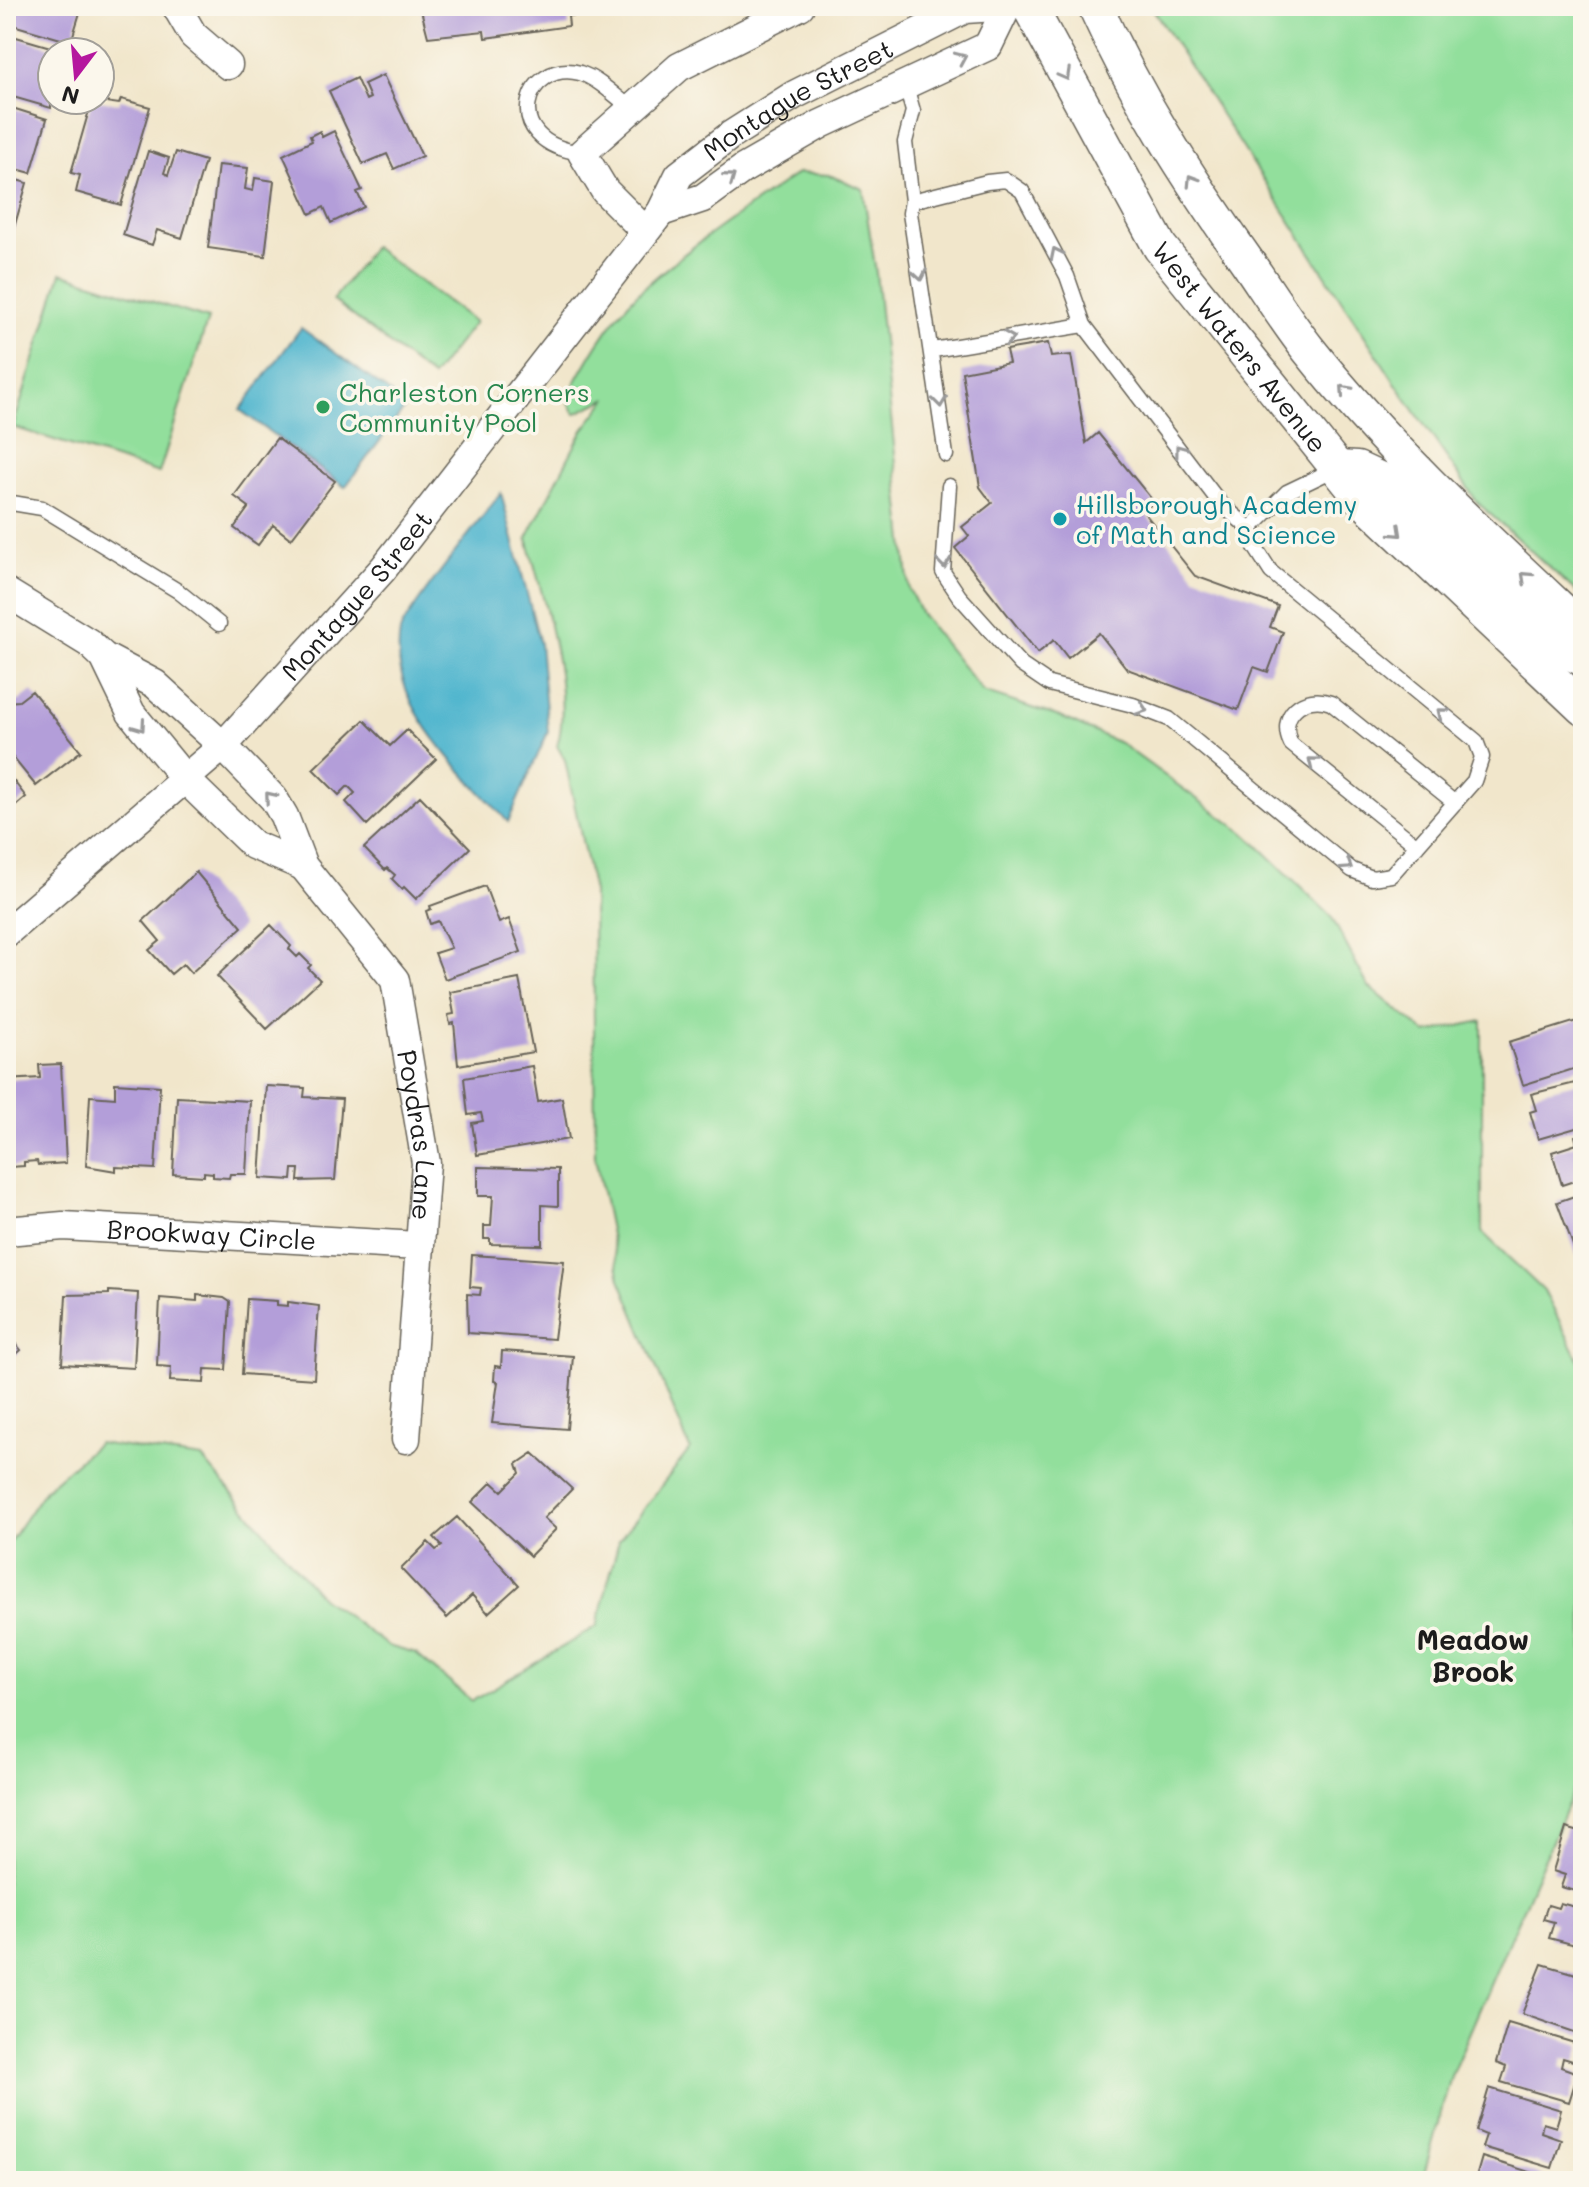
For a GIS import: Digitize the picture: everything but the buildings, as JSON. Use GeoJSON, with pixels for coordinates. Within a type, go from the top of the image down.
{"type":"FeatureCollection","features":[{"type":"Feature","properties":{"kind":"street"},"geometry":{"type":"LineString","coordinates":[[176,6],[193,35],[228,65]]}},
{"type":"Feature","properties":{"kind":"street"},"geometry":{"type":"LineString","coordinates":[[653,222],[605,191],[582,153],[679,67],[800,6]]}},
{"type":"Feature","properties":{"kind":"street","name":"West Waters Avenue"},"geometry":{"type":"LineString","coordinates":[[1095,6],[1127,78],[1214,215],[1308,349],[1389,440],[1477,530],[1583,630]]}},
{"type":"Feature","properties":{"kind":"street","name":"West Waters Avenue"},"geometry":{"type":"LineString","coordinates":[[1015,7],[1160,247],[1337,468],[1363,500],[1583,708]]}},
{"type":"Feature","properties":{"kind":"street","name":"Montague Street"},"geometry":{"type":"LineString","coordinates":[[653,222],[703,198],[743,169],[808,131],[988,46],[1015,7]]}},
{"type":"Feature","properties":{"kind":"street","name":"Montague Street"},"geometry":{"type":"LineString","coordinates":[[6,933],[223,746],[383,569],[653,222],[679,175],[731,135],[794,95],[965,9],[1015,7]]}},
{"type":"Feature","properties":{"kind":"street"},"geometry":{"type":"LineString","coordinates":[[1337,468],[1357,469],[1385,482],[1562,649],[1583,659]]}},
{"type":"Feature","properties":{"kind":"street","name":"Poydras Lane"},"geometry":{"type":"LineString","coordinates":[[6,592],[89,643],[104,657],[155,684],[223,746],[274,799],[284,816],[303,866],[395,980],[426,1163],[406,1439]]}},
{"type":"Feature","properties":{"kind":"street","name":"Poydras Lane"},"geometry":{"type":"LineString","coordinates":[[104,657],[131,713],[185,779],[253,845],[303,866]]}},
{"type":"Feature","properties":{"kind":"street","name":"Brookway Circle"},"geometry":{"type":"LineString","coordinates":[[6,1231],[63,1226],[418,1246]]}},
{"type":"Feature","properties":{"kind":"lane"},"geometry":{"type":"LineString","coordinates":[[582,153],[560,150],[544,143],[527,117],[529,100],[548,76],[562,71],[579,73],[596,81],[632,109]]}},
{"type":"Feature","properties":{"kind":"lane"},"geometry":{"type":"LineString","coordinates":[[905,83],[913,111],[905,142],[912,201],[910,213],[933,350],[946,455]]}},
{"type":"Feature","properties":{"kind":"lane"},"geometry":{"type":"LineString","coordinates":[[912,201],[1006,180],[1022,191],[1036,210],[1067,276],[1084,325],[1220,503],[1250,529],[1255,547],[1271,572],[1476,741],[1482,757],[1474,781],[1391,875],[1372,878],[1352,870],[1169,719],[1133,705],[1049,684],[1021,665],[959,596],[943,572],[949,486]]}},
{"type":"Feature","properties":{"kind":"lane"},"geometry":{"type":"LineString","coordinates":[[933,350],[1084,325]]}},
{"type":"Feature","properties":{"kind":"lane"},"geometry":{"type":"LineString","coordinates":[[1250,529],[1287,492],[1337,468]]}},
{"type":"Feature","properties":{"kind":"lane"},"geometry":{"type":"LineString","coordinates":[[6,502],[42,508],[178,591],[219,624]]}},
{"type":"Feature","properties":{"kind":"lane"},"geometry":{"type":"LineString","coordinates":[[1417,846],[1291,744],[1288,725],[1295,709],[1304,701],[1316,698],[1331,703],[1455,803]]}},
{"type":"Feature","properties":{"kind":"green space"},"geometry":{"type":"Polygon","coordinates":[[[1151,6],[1583,6],[1583,598],[1478,503],[1392,378],[1151,6]]]}},
{"type":"Feature","properties":{"kind":"green space"},"geometry":{"type":"Polygon","coordinates":[[[798,173],[829,175],[863,189],[876,273],[909,589],[921,614],[983,692],[1063,718],[1120,743],[1248,836],[1331,916],[1368,986],[1426,1033],[1482,1021],[1482,1232],[1544,1291],[1583,1367],[1583,1769],[1451,2076],[1422,2181],[6,2181],[6,1547],[45,1490],[98,1443],[202,1458],[321,1597],[388,1646],[416,1654],[472,1701],[597,1626],[619,1540],[690,1449],[620,1279],[595,1157],[593,892],[565,760],[557,746],[561,724],[559,671],[527,538],[583,430],[608,398],[575,414],[567,398],[616,318],[636,295],[674,262],[798,173]]]}},
{"type":"Feature","properties":{"kind":"green space"},"geometry":{"type":"Polygon","coordinates":[[[373,247],[475,322],[432,377],[333,300],[373,247]]]}},
{"type":"Feature","properties":{"kind":"green space"},"geometry":{"type":"Polygon","coordinates":[[[61,273],[208,319],[159,473],[13,427],[61,273]]]}},
{"type":"Feature","properties":{"kind":"water","name":"Charleston Corners Community Pool"},"geometry":{"type":"Polygon","coordinates":[[[301,328],[407,405],[345,487],[240,410],[301,328]]]}},
{"type":"Feature","properties":{"kind":"water"},"geometry":{"type":"Polygon","coordinates":[[[501,493],[540,644],[548,732],[508,822],[432,736],[405,686],[399,660],[400,632],[404,623],[501,493]]]}},
{"type":"Feature","properties":{"kind":"place","name":"Charleston Corners Community Pool"},"geometry":{"type":"Point","coordinates":[323,407]}},
{"type":"Feature","properties":{"kind":"place","name":"Hillsborough Academy of Math and Science"},"geometry":{"type":"Point","coordinates":[1060,519]}},
{"type":"Feature","properties":{"kind":"district","name":"Meadow Brook"},"geometry":{"type":"Point","coordinates":[1473,1655]}}]}
